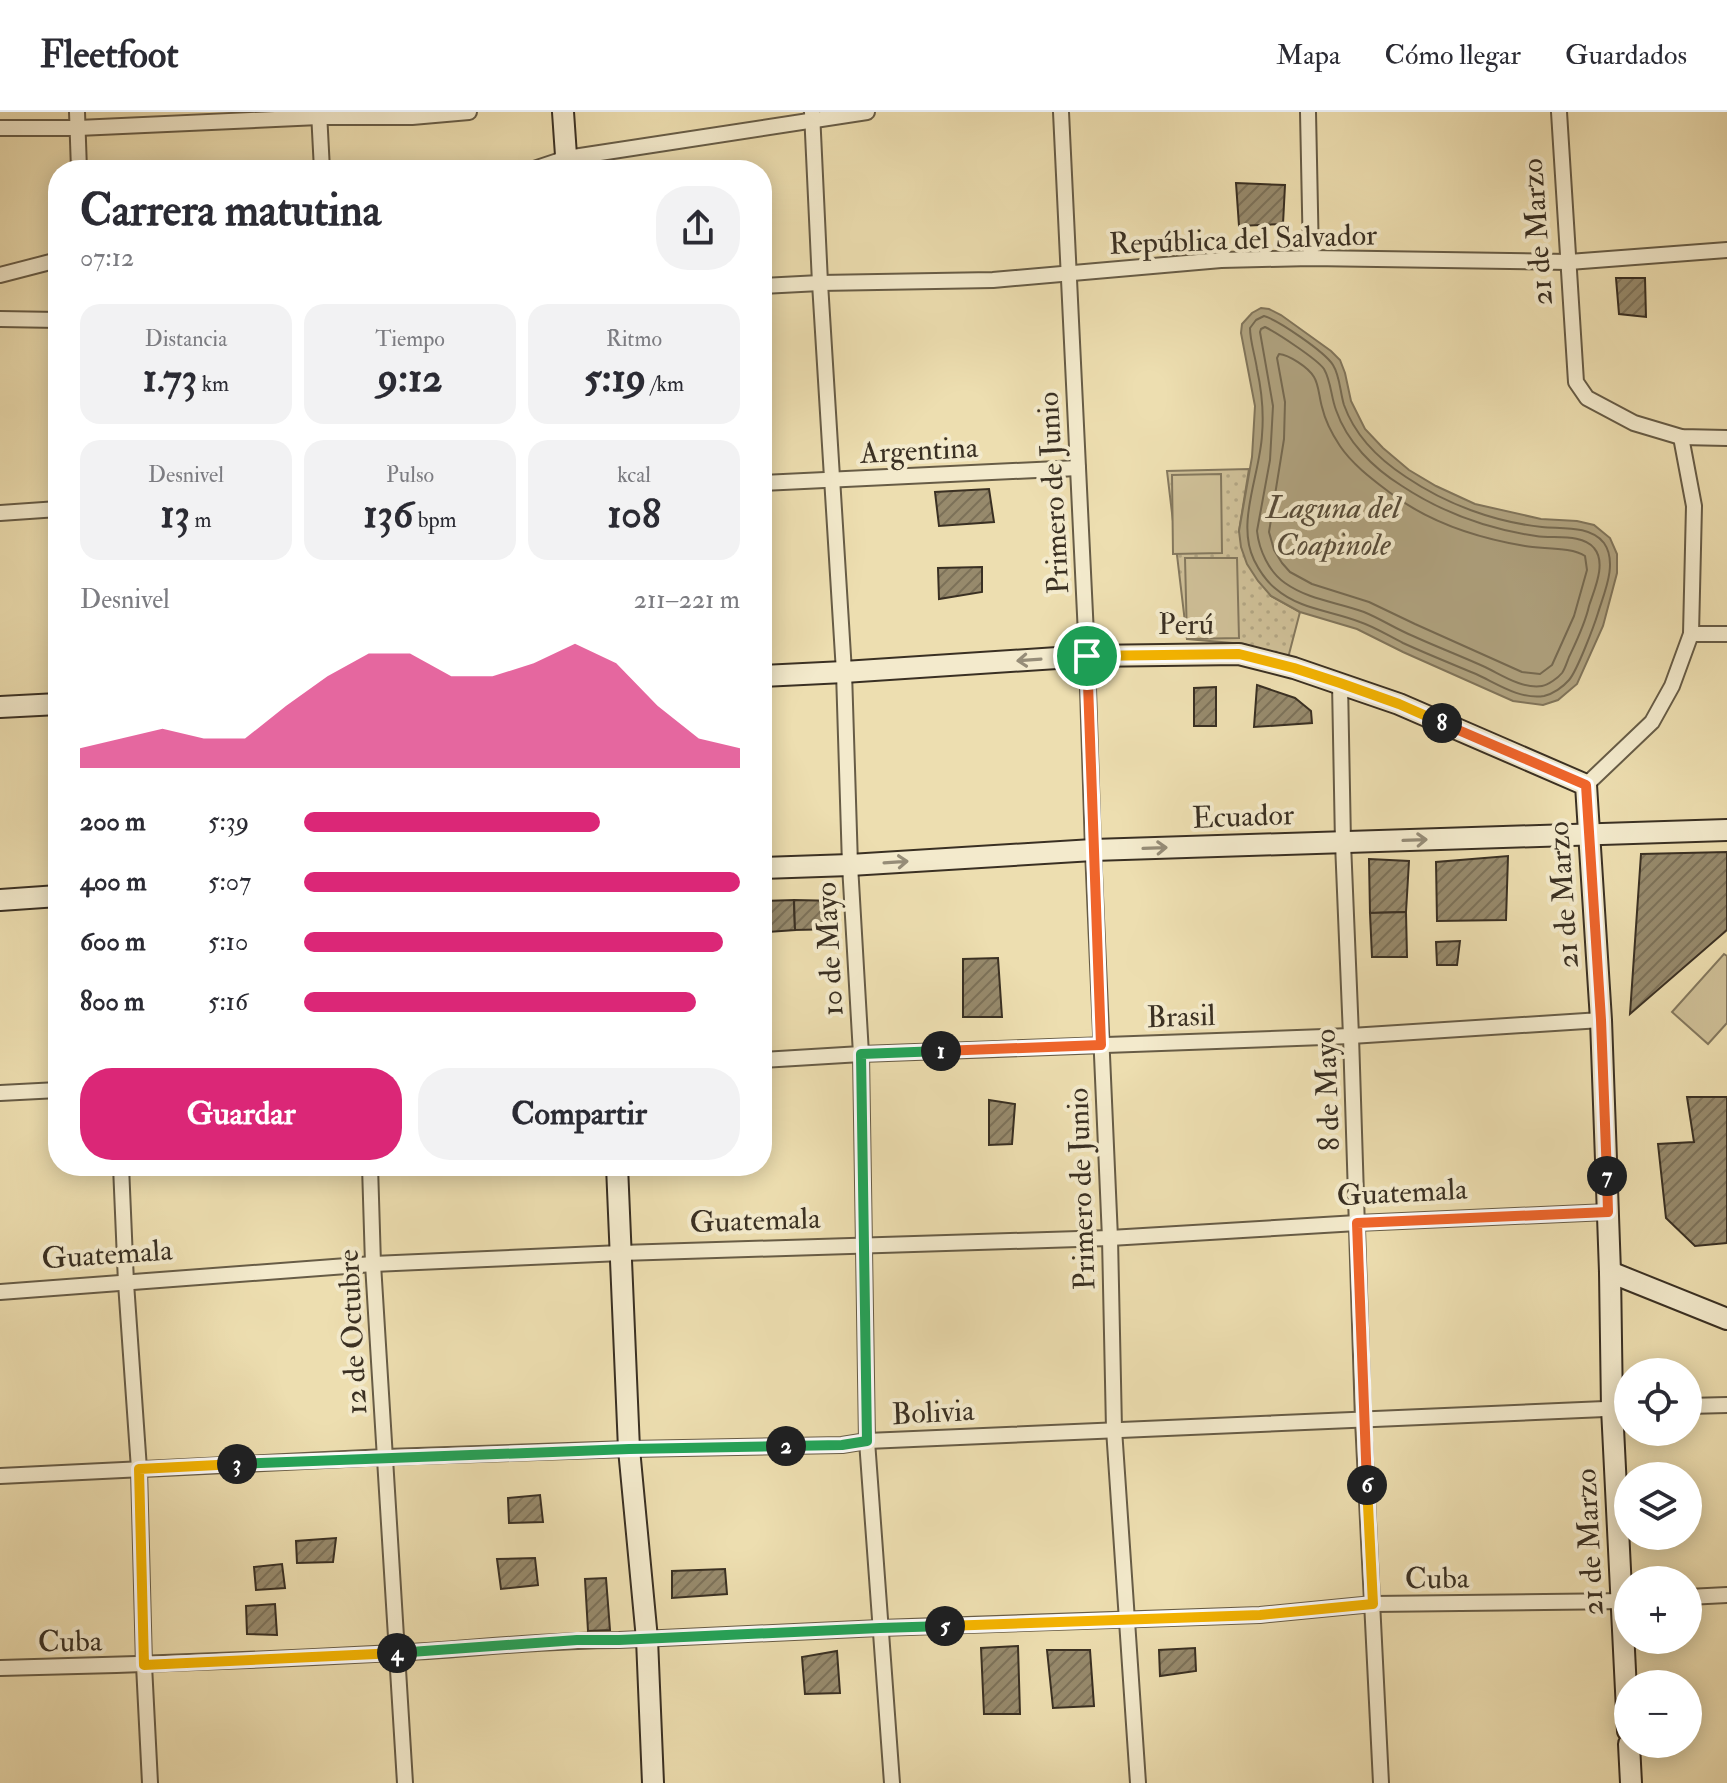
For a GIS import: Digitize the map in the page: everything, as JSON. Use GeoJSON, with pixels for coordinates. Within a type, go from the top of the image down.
{"type":"FeatureCollection","features":[{"type":"Feature","properties":{"kind":"street"},"geometry":{"type":"LineString","coordinates":[[77,112],[79,160]]}},
{"type":"Feature","properties":{"kind":"street"},"geometry":{"type":"LineString","coordinates":[[0,128],[78,128],[319,115],[412,117],[469,112]]}},
{"type":"Feature","properties":{"kind":"street"},"geometry":{"type":"LineString","coordinates":[[563,112],[567,160]]}},
{"type":"Feature","properties":{"kind":"street"},"geometry":{"type":"LineString","coordinates":[[587,160],[812,116],[867,112]]}},
{"type":"Feature","properties":{"kind":"street","name":"Primero de Junio"},"geometry":{"type":"LineString","coordinates":[[1061,112],[1087,656],[1110,1238],[1114,1429],[1138,1783]]}},
{"type":"Feature","properties":{"kind":"street"},"geometry":{"type":"LineString","coordinates":[[1308,112],[1311,258]]}},
{"type":"Feature","properties":{"kind":"street","name":"21 de Marzo"},"geometry":{"type":"LineString","coordinates":[[1559,112],[1576,382],[1587,398],[1634,423],[1681,437],[1694,506],[1691,634],[1672,686],[1652,722],[1586,785],[1601,1020],[1610,1272],[1616,1358]]}},
{"type":"Feature","properties":{"kind":"street"},"geometry":{"type":"LineString","coordinates":[[319,115],[321,160]]}},
{"type":"Feature","properties":{"kind":"street","name":"10 de Mayo"},"geometry":{"type":"LineString","coordinates":[[812,116],[844,672],[850,865],[861,1054],[867,1441],[892,1783]]}},
{"type":"Feature","properties":{"kind":"street","name":"República del Salvador"},"geometry":{"type":"LineString","coordinates":[[772,285],[993,280],[1221,260],[1311,258],[1569,262],[1727,250]]}},
{"type":"Feature","properties":{"kind":"street"},"geometry":{"type":"LineString","coordinates":[[0,275],[48,263]]}},
{"type":"Feature","properties":{"kind":"street"},"geometry":{"type":"LineString","coordinates":[[0,319],[48,320]]}},
{"type":"Feature","properties":{"kind":"street"},"geometry":{"type":"LineString","coordinates":[[1681,437],[1727,438]]}},
{"type":"Feature","properties":{"kind":"street","name":"Argentina"},"geometry":{"type":"LineString","coordinates":[[772,483],[1078,468]]}},
{"type":"Feature","properties":{"kind":"street"},"geometry":{"type":"LineString","coordinates":[[0,513],[48,510]]}},
{"type":"Feature","properties":{"kind":"street"},"geometry":{"type":"LineString","coordinates":[[1691,634],[1727,634]]}},
{"type":"Feature","properties":{"kind":"street","name":"Perú"},"geometry":{"type":"LineString","coordinates":[[772,676],[1087,656],[1239,654],[1294,668],[1399,704],[1586,785]]}},
{"type":"Feature","properties":{"kind":"street","name":"8 de Mayo"},"geometry":{"type":"LineString","coordinates":[[1340,683],[1363,1420],[1381,1783]]}},
{"type":"Feature","properties":{"kind":"street"},"geometry":{"type":"LineString","coordinates":[[0,707],[48,705]]}},
{"type":"Feature","properties":{"kind":"street","name":"Ecuador"},"geometry":{"type":"LineString","coordinates":[[772,868],[1093,850],[1727,830]]}},
{"type":"Feature","properties":{"kind":"street"},"geometry":{"type":"LineString","coordinates":[[0,900],[48,897]]}},
{"type":"Feature","properties":{"kind":"street","name":"Brasil"},"geometry":{"type":"LineString","coordinates":[[772,1059],[1351,1036],[1601,1020]]}},
{"type":"Feature","properties":{"kind":"street"},"geometry":{"type":"LineString","coordinates":[[0,1093],[48,1091]]}},
{"type":"Feature","properties":{"kind":"street"},"geometry":{"type":"LineString","coordinates":[[121,1176],[139,1469],[150,1783]]}},
{"type":"Feature","properties":{"kind":"street","name":"12 de Octubre"},"geometry":{"type":"LineString","coordinates":[[370,1176],[405,1783]]}},
{"type":"Feature","properties":{"kind":"street"},"geometry":{"type":"LineString","coordinates":[[617,1176],[629,1449],[647,1639],[653,1783]]}},
{"type":"Feature","properties":{"kind":"street","name":"Guatemala"},"geometry":{"type":"LineString","coordinates":[[0,1292],[373,1264],[1110,1238],[1608,1212]]}},
{"type":"Feature","properties":{"kind":"street"},"geometry":{"type":"LineString","coordinates":[[1610,1272],[1727,1319]]}},
{"type":"Feature","properties":{"kind":"street"},"geometry":{"type":"LineString","coordinates":[[1702,1406],[1727,1405]]}},
{"type":"Feature","properties":{"kind":"street","name":"Bolivia"},"geometry":{"type":"LineString","coordinates":[[0,1476],[386,1457],[826,1445],[1114,1429],[1614,1408]]}},
{"type":"Feature","properties":{"kind":"street","name":"21 de Marzo"},"geometry":{"type":"LineString","coordinates":[[1621,1446],[1624,1566]]}},
{"type":"Feature","properties":{"kind":"street"},"geometry":{"type":"LineString","coordinates":[[1702,1596],[1727,1595]]}},
{"type":"Feature","properties":{"kind":"street","name":"Cuba"},"geometry":{"type":"LineString","coordinates":[[0,1668],[144,1665],[398,1653],[577,1640],[1260,1615],[1373,1604],[1614,1601]]}},
{"type":"Feature","properties":{"kind":"street"},"geometry":{"type":"LineString","coordinates":[[1630,1758],[1631,1783]]}},
{"type":"Feature","properties":{"kind":"shaded area"},"geometry":{"type":"Polygon","coordinates":[[[1249,469],[1239,531],[1271,596],[1300,612],[1288,658],[1244,644],[1187,639],[1167,471],[1249,469]]]}},
{"type":"Feature","properties":{"kind":"shaded area"},"geometry":{"type":"Polygon","coordinates":[[[1221,474],[1222,553],[1173,554],[1172,475],[1221,474]]]}},
{"type":"Feature","properties":{"kind":"shaded area"},"geometry":{"type":"Polygon","coordinates":[[[1185,558],[1237,558],[1239,638],[1187,639],[1185,558]]]}},
{"type":"Feature","properties":{"kind":"shaded area"},"geometry":{"type":"Polygon","coordinates":[[[1724,954],[1727,956],[1727,1023],[1708,1044],[1672,1012],[1724,954]]]}},
{"type":"Feature","properties":{"kind":"water","name":"Laguna del Coapinole"},"geometry":{"type":"Polygon","coordinates":[[[1261,308],[1281,315],[1340,360],[1351,401],[1365,429],[1409,470],[1475,504],[1541,519],[1594,525],[1610,538],[1617,554],[1617,573],[1603,626],[1577,684],[1558,700],[1543,705],[1513,701],[1357,629],[1300,612],[1271,596],[1258,581],[1247,564],[1239,531],[1252,457],[1255,406],[1241,333],[1242,324],[1261,308]]]}},
{"type":"Feature","properties":{"kind":"building"},"geometry":{"type":"Polygon","coordinates":[[[1236,183],[1285,185],[1283,224],[1239,226],[1236,183]]]}},
{"type":"Feature","properties":{"kind":"building"},"geometry":{"type":"Polygon","coordinates":[[[1616,278],[1645,278],[1646,317],[1619,314],[1616,278]]]}},
{"type":"Feature","properties":{"kind":"building"},"geometry":{"type":"Polygon","coordinates":[[[989,489],[994,522],[939,526],[935,492],[989,489]]]}},
{"type":"Feature","properties":{"kind":"building"},"geometry":{"type":"Polygon","coordinates":[[[982,567],[982,592],[939,599],[938,568],[982,567]]]}},
{"type":"Feature","properties":{"kind":"building"},"geometry":{"type":"Polygon","coordinates":[[[1257,685],[1295,698],[1311,711],[1312,723],[1254,727],[1257,685]]]}},
{"type":"Feature","properties":{"kind":"building"},"geometry":{"type":"Polygon","coordinates":[[[1216,687],[1216,726],[1194,726],[1194,688],[1216,687]]]}},
{"type":"Feature","properties":{"kind":"building"},"geometry":{"type":"Polygon","coordinates":[[[1727,852],[1727,930],[1630,1014],[1641,854],[1727,852]]]}},
{"type":"Feature","properties":{"kind":"building"},"geometry":{"type":"Polygon","coordinates":[[[1508,856],[1506,920],[1437,921],[1436,862],[1508,856]]]}},
{"type":"Feature","properties":{"kind":"building"},"geometry":{"type":"Polygon","coordinates":[[[1369,859],[1409,861],[1406,912],[1370,913],[1369,859]]]}},
{"type":"Feature","properties":{"kind":"building"},"geometry":{"type":"Polygon","coordinates":[[[794,900],[795,930],[772,932],[772,901],[794,900]]]}},
{"type":"Feature","properties":{"kind":"building"},"geometry":{"type":"Polygon","coordinates":[[[794,900],[839,901],[838,929],[795,930],[794,900]]]}},
{"type":"Feature","properties":{"kind":"building"},"geometry":{"type":"Polygon","coordinates":[[[1406,912],[1407,957],[1372,957],[1370,913],[1406,912]]]}},
{"type":"Feature","properties":{"kind":"building"},"geometry":{"type":"Polygon","coordinates":[[[1460,941],[1457,965],[1437,965],[1436,942],[1460,941]]]}},
{"type":"Feature","properties":{"kind":"building"},"geometry":{"type":"Polygon","coordinates":[[[998,958],[1002,1017],[963,1017],[963,959],[998,958]]]}},
{"type":"Feature","properties":{"kind":"building"},"geometry":{"type":"Polygon","coordinates":[[[1687,1097],[1727,1097],[1727,1243],[1695,1246],[1666,1218],[1658,1144],[1694,1142],[1687,1097]]]}},
{"type":"Feature","properties":{"kind":"building"},"geometry":{"type":"Polygon","coordinates":[[[989,1100],[1015,1104],[1012,1144],[989,1145],[989,1100]]]}},
{"type":"Feature","properties":{"kind":"building"},"geometry":{"type":"Polygon","coordinates":[[[540,1495],[543,1522],[509,1523],[508,1498],[540,1495]]]}},
{"type":"Feature","properties":{"kind":"building"},"geometry":{"type":"Polygon","coordinates":[[[336,1538],[333,1562],[297,1563],[296,1541],[336,1538]]]}},
{"type":"Feature","properties":{"kind":"building"},"geometry":{"type":"Polygon","coordinates":[[[535,1558],[538,1585],[501,1589],[497,1559],[535,1558]]]}},
{"type":"Feature","properties":{"kind":"building"},"geometry":{"type":"Polygon","coordinates":[[[282,1564],[285,1588],[256,1590],[254,1567],[282,1564]]]}},
{"type":"Feature","properties":{"kind":"building"},"geometry":{"type":"Polygon","coordinates":[[[725,1569],[727,1594],[672,1598],[672,1571],[725,1569]]]}},
{"type":"Feature","properties":{"kind":"building"},"geometry":{"type":"Polygon","coordinates":[[[606,1578],[610,1630],[588,1631],[585,1579],[606,1578]]]}},
{"type":"Feature","properties":{"kind":"building"},"geometry":{"type":"Polygon","coordinates":[[[275,1604],[277,1635],[247,1634],[246,1606],[275,1604]]]}},
{"type":"Feature","properties":{"kind":"building"},"geometry":{"type":"Polygon","coordinates":[[[1018,1646],[1020,1714],[984,1714],[981,1648],[1018,1646]]]}},
{"type":"Feature","properties":{"kind":"building"},"geometry":{"type":"Polygon","coordinates":[[[1195,1648],[1196,1671],[1160,1676],[1159,1650],[1195,1648]]]}},
{"type":"Feature","properties":{"kind":"building"},"geometry":{"type":"Polygon","coordinates":[[[1047,1650],[1090,1650],[1094,1706],[1053,1708],[1047,1650]]]}},
{"type":"Feature","properties":{"kind":"building"},"geometry":{"type":"Polygon","coordinates":[[[837,1651],[840,1693],[805,1694],[802,1657],[837,1651]]]}},
{"type":"Feature","properties":{"kind":"route"},"geometry":{"type":"LineString","coordinates":[[1239,654],[1294,668],[1399,704],[1586,785],[1601,1020],[1608,1212],[1357,1223],[1373,1604],[1260,1615],[577,1640],[398,1653],[144,1665],[139,1469],[386,1457],[842,1445],[867,1441],[861,1054],[1101,1045],[1087,656],[1239,654]]}}]}
